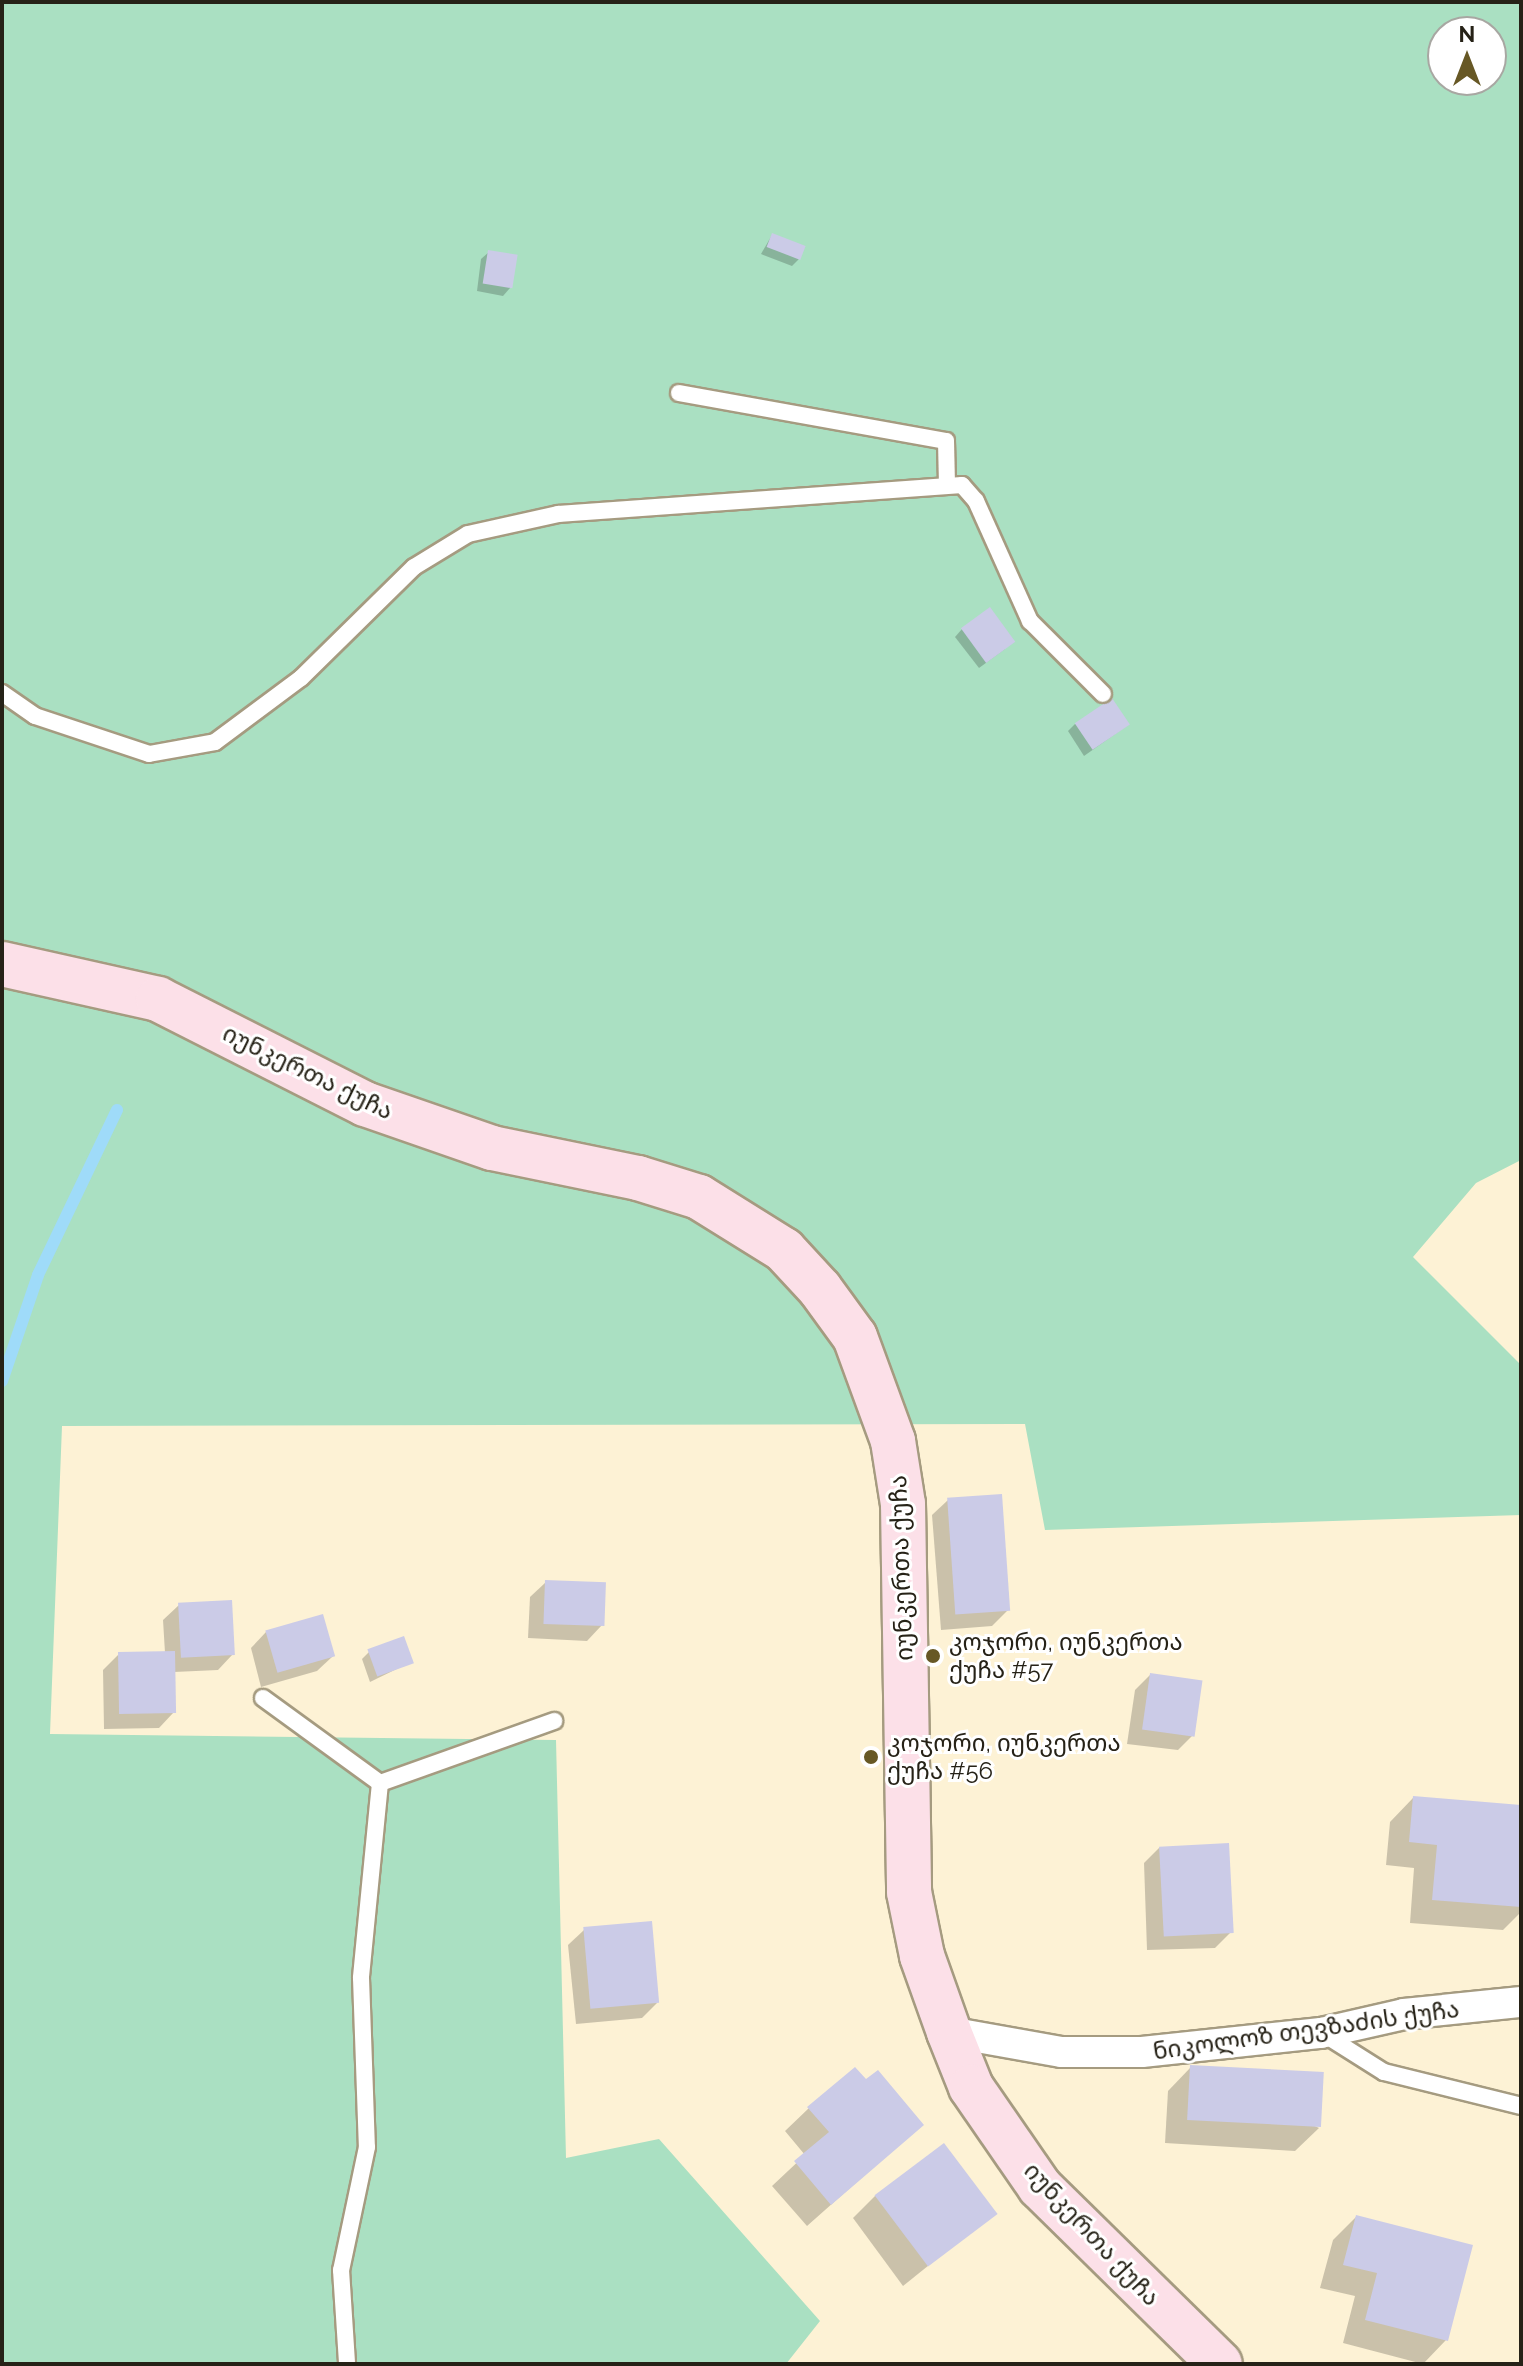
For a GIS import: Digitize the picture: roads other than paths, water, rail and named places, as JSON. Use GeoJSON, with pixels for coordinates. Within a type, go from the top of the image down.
{"type":"FeatureCollection","features":[{"type":"Feature","properties":{"kind":"main road","name":"იუნკერთა ქუჩა"},"geometry":{"type":"LineString","coordinates":[[2,964],[158,999],[365,1104],[492,1148],[638,1178],[699,1197],[771,1241],[820,1289],[855,1337],[893,1441],[903,1504],[909,1892],[922,1956],[949,2032],[971,2087],[1040,2187],[1220,2364]]}},
{"type":"Feature","properties":{"kind":"street","name":"ნიკოლოზ თევზაძის ქუჩა"},"geometry":{"type":"LineString","coordinates":[[949,2032],[1061,2052],[1142,2052],[1321,2033],[1404,2014],[1521,2002]]}},
{"type":"Feature","properties":{"kind":"lane"},"geometry":{"type":"LineString","coordinates":[[679,393],[946,441],[947,485]]}},
{"type":"Feature","properties":{"kind":"lane"},"geometry":{"type":"LineString","coordinates":[[2,693],[35,716],[149,754],[215,742],[301,678],[414,567],[468,534],[558,514],[947,485],[970,491],[1030,621],[1103,694]]}},
{"type":"Feature","properties":{"kind":"lane"},"geometry":{"type":"LineString","coordinates":[[263,1698],[380,1783]]}},
{"type":"Feature","properties":{"kind":"lane"},"geometry":{"type":"LineString","coordinates":[[380,1783],[554,1721]]}},
{"type":"Feature","properties":{"kind":"lane"},"geometry":{"type":"LineString","coordinates":[[347,2364],[341,2270],[367,2147],[361,1978],[380,1783]]}},
{"type":"Feature","properties":{"kind":"lane"},"geometry":{"type":"LineString","coordinates":[[1321,2033],[1384,2072],[1521,2106]]}},
{"type":"Feature","properties":{"kind":"waterway"},"geometry":{"type":"LineString","coordinates":[[2,1381],[38,1275],[117,1110]]}},
{"type":"Feature","properties":{"kind":"place","name":"კოჯორი, იუნკერთა ქუჩა #57"},"geometry":{"type":"Point","coordinates":[933,1656]}},
{"type":"Feature","properties":{"kind":"place","name":"კოჯორი, იუნკერთა ქუჩა #56"},"geometry":{"type":"Point","coordinates":[871,1757]}}]}
